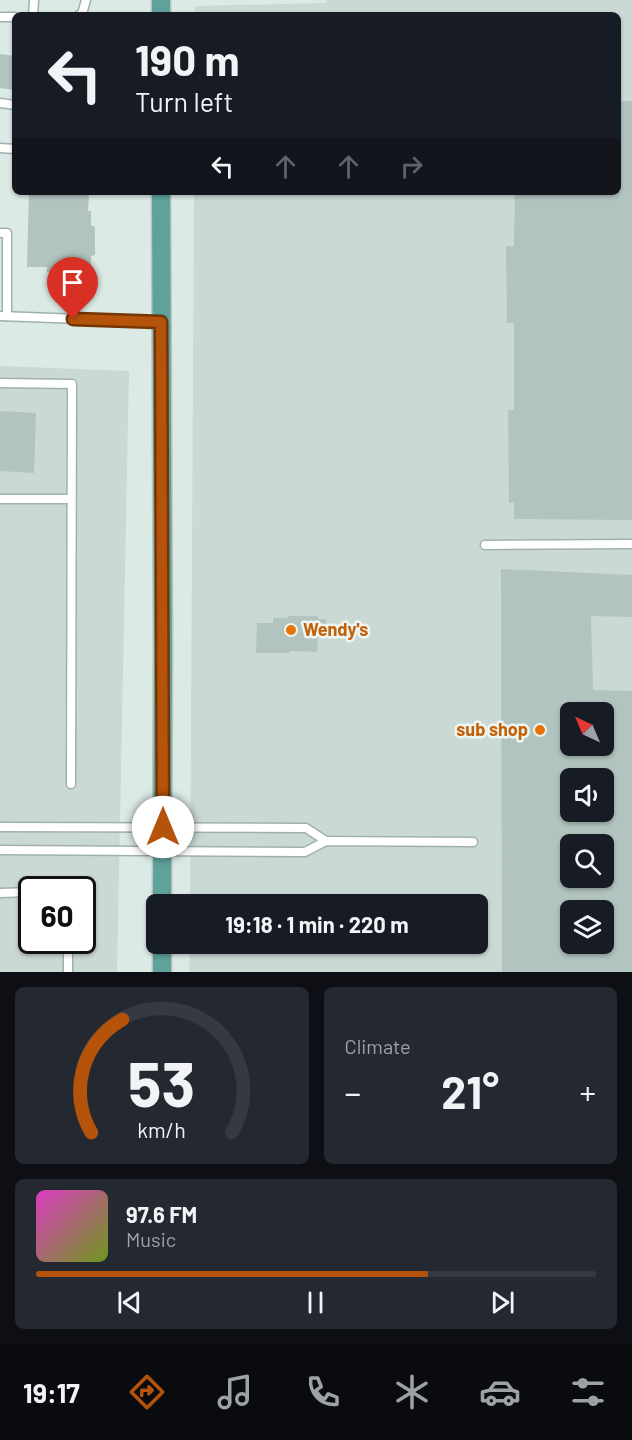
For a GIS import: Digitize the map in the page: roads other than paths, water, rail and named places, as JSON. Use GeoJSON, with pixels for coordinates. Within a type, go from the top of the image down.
{"type":"FeatureCollection","features":[{"type":"Feature","properties":{"kind":"main road"},"geometry":{"type":"LineString","coordinates":[[161,195],[162,894]]}},
{"type":"Feature","properties":{"kind":"main road"},"geometry":{"type":"LineString","coordinates":[[162,954],[162,972]]}},
{"type":"Feature","properties":{"kind":"lane"},"geometry":{"type":"LineString","coordinates":[[0,233],[7,233],[3,316],[161,322]]}},
{"type":"Feature","properties":{"kind":"lane"},"geometry":{"type":"LineString","coordinates":[[0,383],[72,384],[71,784]]}},
{"type":"Feature","properties":{"kind":"lane"},"geometry":{"type":"LineString","coordinates":[[0,499],[72,500]]}},
{"type":"Feature","properties":{"kind":"lane"},"geometry":{"type":"LineString","coordinates":[[485,545],[632,544]]}},
{"type":"Feature","properties":{"kind":"lane"},"geometry":{"type":"LineString","coordinates":[[0,827],[306,828],[326,841]]}},
{"type":"Feature","properties":{"kind":"lane"},"geometry":{"type":"LineString","coordinates":[[0,850],[305,852],[326,841],[473,842]]}},
{"type":"Feature","properties":{"kind":"lane"},"geometry":{"type":"LineString","coordinates":[[0,893],[18,892]]}},
{"type":"Feature","properties":{"kind":"lane"},"geometry":{"type":"LineString","coordinates":[[68,954],[68,972]]}},
{"type":"Feature","properties":{"kind":"place","name":"Wendy's"},"geometry":{"type":"Point","coordinates":[291,630]}},
{"type":"Feature","properties":{"kind":"place","name":"sub shop"},"geometry":{"type":"Point","coordinates":[540,730]}}]}
